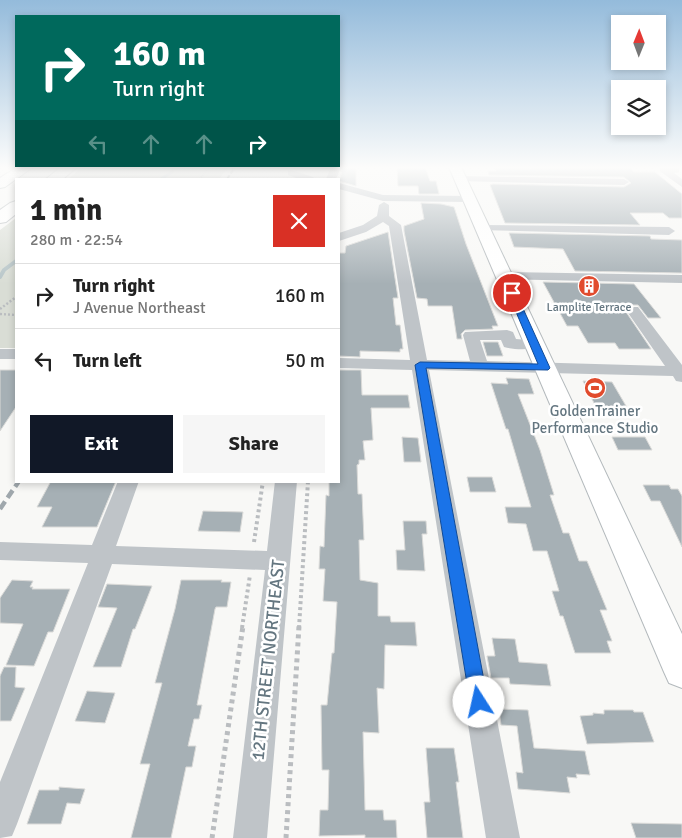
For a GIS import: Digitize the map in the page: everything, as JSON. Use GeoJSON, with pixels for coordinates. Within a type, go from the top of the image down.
{"type":"FeatureCollection","features":[{"type":"Feature","properties":{"kind":"highway"},"geometry":{"type":"LineString","coordinates":[[0,218],[15,207]]}},
{"type":"Feature","properties":{"kind":"main road"},"geometry":{"type":"LineString","coordinates":[[472,206],[682,672]]}},
{"type":"Feature","properties":{"kind":"street"},"geometry":{"type":"LineString","coordinates":[[340,237],[366,228],[378,206]]}},
{"type":"Feature","properties":{"kind":"street"},"geometry":{"type":"LineString","coordinates":[[381,206],[395,225],[503,838]]}},
{"type":"Feature","properties":{"kind":"street"},"geometry":{"type":"LineString","coordinates":[[483,228],[670,231]]}},
{"type":"Feature","properties":{"kind":"street"},"geometry":{"type":"LineString","coordinates":[[505,276],[682,280]]}},
{"type":"Feature","properties":{"kind":"street"},"geometry":{"type":"LineString","coordinates":[[633,310],[680,373]]}},
{"type":"Feature","properties":{"kind":"street"},"geometry":{"type":"LineString","coordinates":[[480,366],[471,335],[507,335],[510,344],[540,356],[680,373]]}},
{"type":"Feature","properties":{"kind":"street"},"geometry":{"type":"LineString","coordinates":[[0,354],[15,354]]}},
{"type":"Feature","properties":{"kind":"street"},"geometry":{"type":"LineString","coordinates":[[340,363],[480,366],[540,356]]}},
{"type":"Feature","properties":{"kind":"street"},"geometry":{"type":"LineString","coordinates":[[0,824],[128,483]]}},
{"type":"Feature","properties":{"kind":"street","name":"12TH STREET NORTHEAST"},"geometry":{"type":"LineString","coordinates":[[250,838],[286,483]]}},
{"type":"Feature","properties":{"kind":"street"},"geometry":{"type":"LineString","coordinates":[[0,551],[278,561]]}},
{"type":"Feature","properties":{"kind":"path"},"geometry":{"type":"LineString","coordinates":[[0,309],[15,298]]}},
{"type":"Feature","properties":{"kind":"path"},"geometry":{"type":"LineString","coordinates":[[0,314],[15,315]]}},
{"type":"Feature","properties":{"kind":"path"},"geometry":{"type":"LineString","coordinates":[[254,547],[263,483]]}},
{"type":"Feature","properties":{"kind":"path"},"geometry":{"type":"LineString","coordinates":[[286,838],[308,483]]}},
{"type":"Feature","properties":{"kind":"path"},"geometry":{"type":"LineString","coordinates":[[212,838],[251,570]]}},
{"type":"Feature","properties":{"kind":"shaded area"},"geometry":{"type":"Polygon","coordinates":[[[15,219],[15,348],[0,348],[0,230],[15,219]]]}},
{"type":"Feature","properties":{"kind":"building"},"geometry":{"type":"Polygon","coordinates":[[[422,206],[454,207],[466,244],[498,326],[492,326],[493,329],[465,330],[461,334],[462,339],[457,339],[452,306],[428,306],[427,299],[417,298],[404,226],[424,219],[422,206]]]}},
{"type":"Feature","properties":{"kind":"building"},"geometry":{"type":"Polygon","coordinates":[[[498,206],[682,206],[682,218],[669,218],[663,213],[630,213],[640,225],[505,223],[498,206]]]}},
{"type":"Feature","properties":{"kind":"building"},"geometry":{"type":"Polygon","coordinates":[[[388,232],[398,298],[393,298],[396,325],[400,325],[403,349],[400,349],[400,352],[360,351],[360,357],[340,356],[340,253],[345,253],[346,246],[388,232]]]}},
{"type":"Feature","properties":{"kind":"building"},"geometry":{"type":"Polygon","coordinates":[[[509,233],[650,236],[651,239],[682,240],[682,273],[575,271],[563,249],[514,247],[509,233]]]}},
{"type":"Feature","properties":{"kind":"building"},"geometry":{"type":"Polygon","coordinates":[[[543,282],[634,284],[661,318],[648,318],[638,305],[628,305],[624,309],[651,349],[619,349],[615,343],[588,343],[578,326],[567,326],[543,282]]]}},
{"type":"Feature","properties":{"kind":"building"},"geometry":{"type":"Polygon","coordinates":[[[483,342],[498,342],[503,356],[487,356],[483,342]]]}},
{"type":"Feature","properties":{"kind":"building"},"geometry":{"type":"Polygon","coordinates":[[[0,370],[15,370],[15,408],[0,431],[0,370]]]}},
{"type":"Feature","properties":{"kind":"building"},"geometry":{"type":"Polygon","coordinates":[[[340,370],[361,370],[362,395],[408,395],[410,408],[371,408],[373,440],[363,441],[365,460],[359,460],[357,465],[358,494],[362,494],[364,540],[359,540],[360,580],[378,583],[378,616],[390,616],[391,622],[415,622],[417,646],[385,645],[384,689],[377,688],[379,733],[363,732],[365,810],[383,810],[384,820],[396,820],[397,838],[365,838],[365,835],[319,836],[320,810],[328,810],[329,770],[322,770],[321,705],[327,705],[332,653],[334,653],[337,602],[323,601],[325,569],[319,569],[320,546],[324,547],[326,495],[329,496],[329,483],[340,483],[340,370]]]}},
{"type":"Feature","properties":{"kind":"building"},"geometry":{"type":"Polygon","coordinates":[[[506,378],[529,379],[534,394],[518,394],[540,450],[554,495],[550,495],[563,533],[569,533],[579,561],[587,561],[607,610],[600,610],[612,641],[607,641],[611,653],[575,653],[563,616],[560,616],[552,591],[559,591],[547,551],[533,551],[526,524],[508,523],[505,507],[531,507],[508,429],[506,429],[491,383],[508,384],[506,378]]]}},
{"type":"Feature","properties":{"kind":"building"},"geometry":{"type":"Polygon","coordinates":[[[583,381],[612,382],[629,411],[597,409],[583,381]]]}},
{"type":"Feature","properties":{"kind":"building"},"geometry":{"type":"Polygon","coordinates":[[[402,437],[418,438],[421,462],[404,462],[402,437]]]}},
{"type":"Feature","properties":{"kind":"building"},"geometry":{"type":"Polygon","coordinates":[[[612,437],[645,437],[652,450],[618,450],[612,437]]]}},
{"type":"Feature","properties":{"kind":"building"},"geometry":{"type":"Polygon","coordinates":[[[467,477],[492,477],[496,492],[470,492],[467,477]]]}},
{"type":"Feature","properties":{"kind":"building"},"geometry":{"type":"Polygon","coordinates":[[[50,483],[115,483],[97,527],[42,527],[52,507],[37,507],[50,483]]]}},
{"type":"Feature","properties":{"kind":"building"},"geometry":{"type":"Polygon","coordinates":[[[643,485],[669,485],[671,489],[678,489],[682,496],[682,547],[660,501],[651,501],[643,485]]]}},
{"type":"Feature","properties":{"kind":"building"},"geometry":{"type":"Polygon","coordinates":[[[203,511],[243,512],[240,532],[198,531],[203,511]]]}},
{"type":"Feature","properties":{"kind":"building"},"geometry":{"type":"Polygon","coordinates":[[[403,521],[426,521],[427,534],[422,534],[425,571],[397,570],[396,550],[405,550],[403,521]]]}},
{"type":"Feature","properties":{"kind":"building"},"geometry":{"type":"Polygon","coordinates":[[[12,580],[33,581],[30,587],[33,587],[32,589],[70,589],[53,632],[48,632],[34,666],[6,665],[23,624],[0,623],[0,598],[12,580]]]}},
{"type":"Feature","properties":{"kind":"building"},"geometry":{"type":"Polygon","coordinates":[[[181,580],[222,580],[221,582],[231,582],[227,607],[216,607],[215,609],[197,705],[202,705],[199,719],[194,719],[188,746],[196,746],[192,767],[186,767],[171,838],[131,838],[150,764],[140,764],[162,683],[155,683],[181,580]]]}},
{"type":"Feature","properties":{"kind":"building"},"geometry":{"type":"Polygon","coordinates":[[[107,584],[152,586],[135,629],[133,629],[121,667],[93,667],[117,608],[98,607],[107,584]]]}},
{"type":"Feature","properties":{"kind":"building"},"geometry":{"type":"Polygon","coordinates":[[[492,638],[515,639],[519,662],[547,664],[551,686],[510,684],[509,678],[491,678],[487,656],[495,656],[492,638]]]}},
{"type":"Feature","properties":{"kind":"building"},"geometry":{"type":"Polygon","coordinates":[[[4,667],[16,667],[15,687],[25,688],[11,721],[0,721],[0,676],[4,667]]]}},
{"type":"Feature","properties":{"kind":"building"},"geometry":{"type":"Polygon","coordinates":[[[87,691],[115,693],[105,723],[75,721],[87,691]]]}},
{"type":"Feature","properties":{"kind":"building"},"geometry":{"type":"Polygon","coordinates":[[[499,709],[528,710],[534,748],[585,751],[590,775],[576,774],[577,778],[567,777],[570,793],[518,789],[516,772],[523,773],[517,726],[501,725],[499,709]]]}},
{"type":"Feature","properties":{"kind":"building"},"geometry":{"type":"Polygon","coordinates":[[[604,710],[643,712],[654,742],[587,744],[580,716],[593,715],[593,713],[604,714],[604,710]]]}},
{"type":"Feature","properties":{"kind":"building"},"geometry":{"type":"Polygon","coordinates":[[[426,748],[454,748],[459,782],[456,782],[463,838],[427,838],[424,802],[430,802],[426,748]]]}},
{"type":"Feature","properties":{"kind":"building"},"geometry":{"type":"Polygon","coordinates":[[[59,787],[85,789],[80,804],[67,803],[61,824],[27,824],[39,790],[59,790],[59,787]]]}},
{"type":"Feature","properties":{"kind":"building"},"geometry":{"type":"Polygon","coordinates":[[[631,823],[682,824],[682,838],[636,838],[631,823]]]}},
{"type":"Feature","properties":{"kind":"waterway"},"geometry":{"type":"LineString","coordinates":[[0,277],[4,270],[15,262]]}},
{"type":"Feature","properties":{"kind":"railway"},"geometry":{"type":"LineString","coordinates":[[0,509],[18,483]]}},
{"type":"Feature","properties":{"kind":"place","name":"Lamplite Terrace"},"geometry":{"type":"Point","coordinates":[589,286]}},
{"type":"Feature","properties":{"kind":"place","name":"GoldenTrainer Performance Studio"},"geometry":{"type":"Point","coordinates":[595,388]}},
{"type":"Feature","properties":{"kind":"route"},"geometry":{"type":"LineString","coordinates":[[479,702],[420,365],[545,368],[512,293]]}}]}
